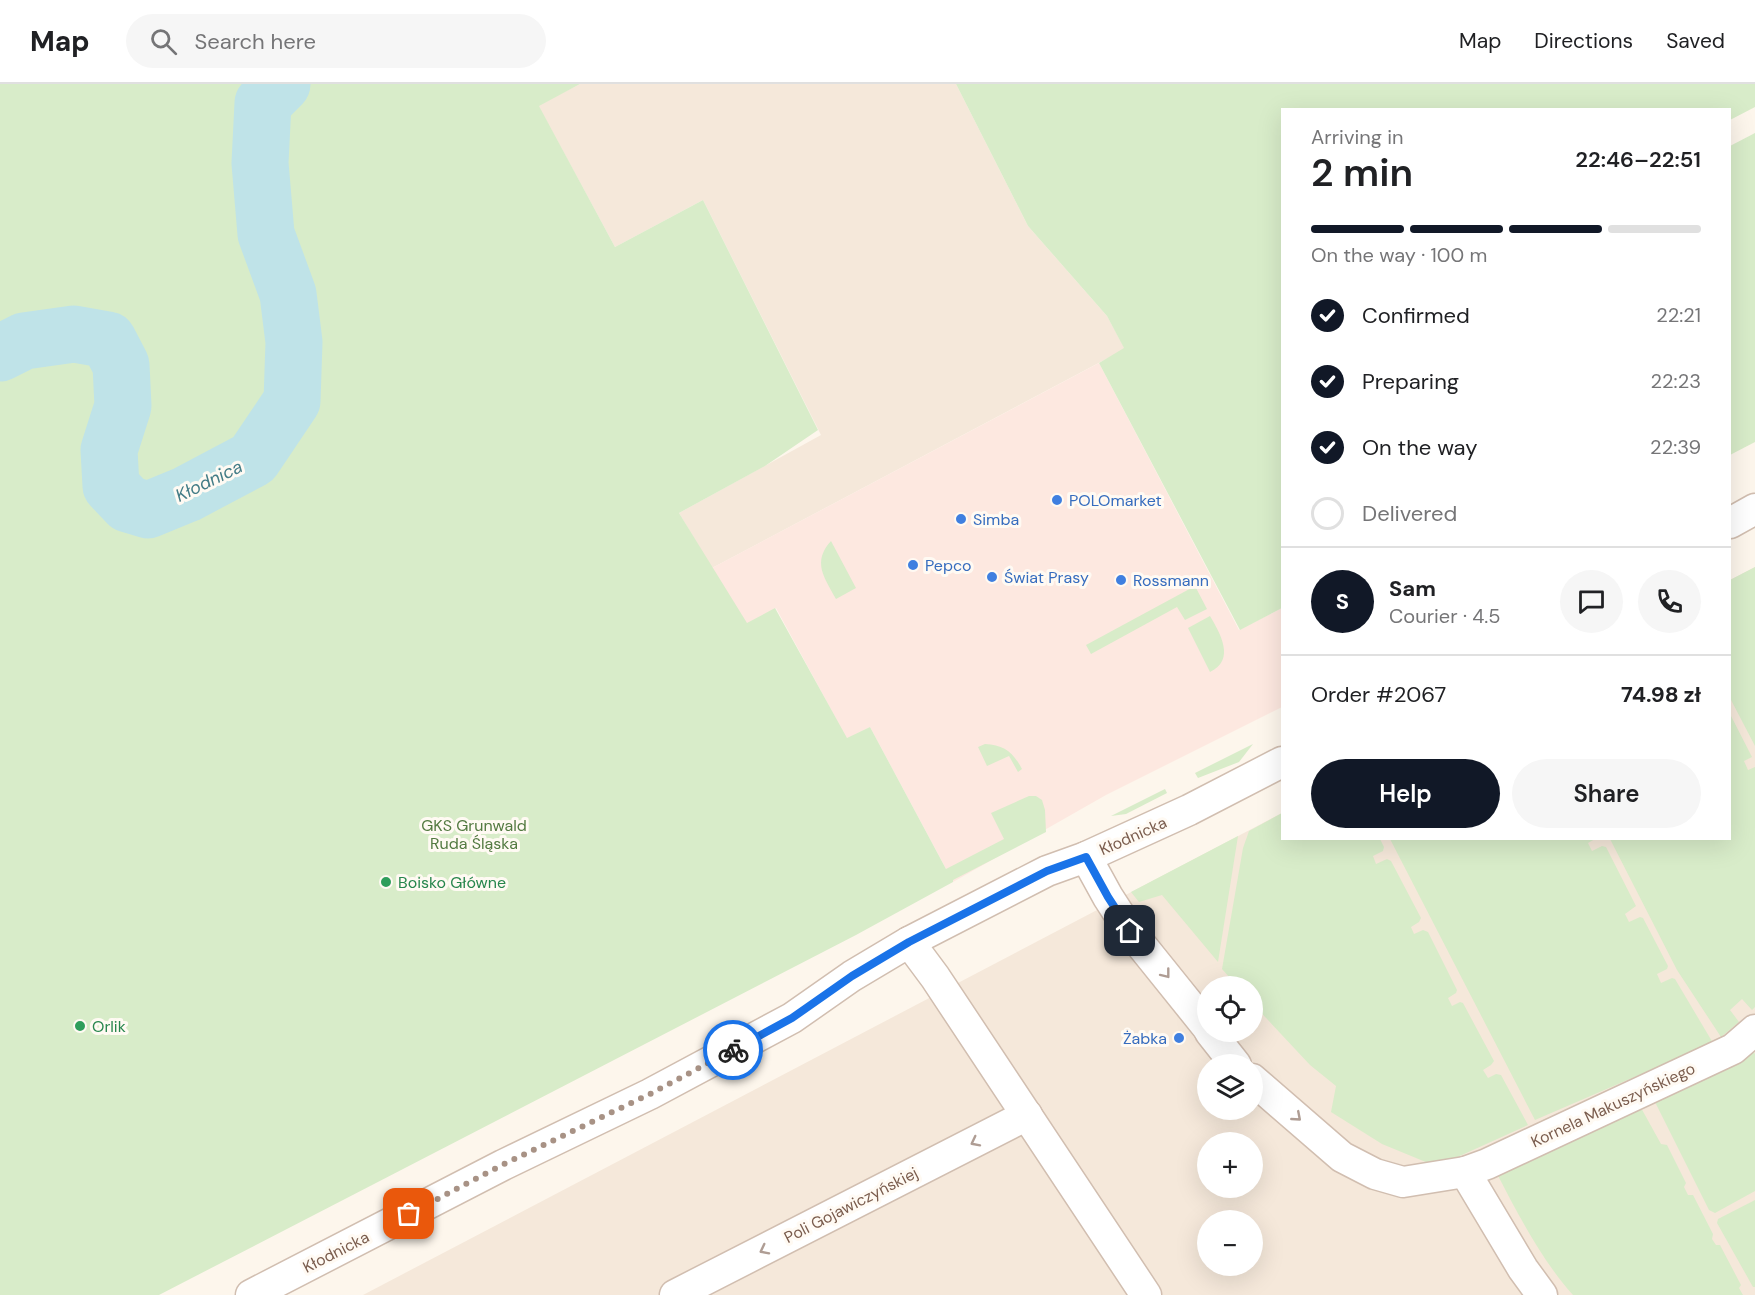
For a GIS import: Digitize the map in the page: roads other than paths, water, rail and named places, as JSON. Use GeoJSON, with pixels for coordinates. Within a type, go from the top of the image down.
{"type":"FeatureCollection","features":[{"type":"Feature","properties":{"kind":"street"},"geometry":{"type":"LineString","coordinates":[[1731,522],[1755,509]]}},
{"type":"Feature","properties":{"kind":"street","name":"Kłodnicka"},"geometry":{"type":"LineString","coordinates":[[251,1295],[502,1165],[650,1094],[792,1018],[852,976],[909,942],[1047,871],[1086,857],[1189,810],[1281,763]]}},
{"type":"Feature","properties":{"kind":"street"},"geometry":{"type":"LineString","coordinates":[[1086,857],[1130,931],[1197,1015]]}},
{"type":"Feature","properties":{"kind":"street"},"geometry":{"type":"LineString","coordinates":[[909,942],[1146,1295]]}},
{"type":"Feature","properties":{"kind":"street","name":"Kornela Makuszyńskiego"},"geometry":{"type":"LineString","coordinates":[[1263,1088],[1342,1156],[1375,1174],[1403,1182],[1466,1173],[1733,1049],[1755,1030]]}},
{"type":"Feature","properties":{"kind":"street"},"geometry":{"type":"LineString","coordinates":[[1218,1042],[1228,1054]]}},
{"type":"Feature","properties":{"kind":"street","name":"Poli Gojawiczyńskiej"},"geometry":{"type":"LineString","coordinates":[[675,1295],[1027,1115]]}},
{"type":"Feature","properties":{"kind":"street"},"geometry":{"type":"LineString","coordinates":[[1466,1173],[1523,1269],[1542,1295]]}},
{"type":"Feature","properties":{"kind":"waterway","name":"Kłodnica"},"geometry":{"type":"LineString","coordinates":[[0,353],[24,341],[74,334],[108,340],[121,365],[123,406],[109,450],[111,486],[128,504],[148,510],[187,494],[253,459],[292,401],[294,342],[288,294],[266,234],[260,163],[263,103],[282,84]]}},
{"type":"Feature","properties":{"kind":"place","name":"POLOmarket"},"geometry":{"type":"Point","coordinates":[1057,500]}},
{"type":"Feature","properties":{"kind":"place","name":"Simba"},"geometry":{"type":"Point","coordinates":[961,519]}},
{"type":"Feature","properties":{"kind":"place","name":"Pepco"},"geometry":{"type":"Point","coordinates":[913,565]}},
{"type":"Feature","properties":{"kind":"place","name":"Świat Prasy"},"geometry":{"type":"Point","coordinates":[992,577]}},
{"type":"Feature","properties":{"kind":"place","name":"Rossmann"},"geometry":{"type":"Point","coordinates":[1121,580]}},
{"type":"Feature","properties":{"kind":"place","name":"Boisko Główne"},"geometry":{"type":"Point","coordinates":[386,882]}},
{"type":"Feature","properties":{"kind":"place","name":"Orlik"},"geometry":{"type":"Point","coordinates":[80,1026]}},
{"type":"Feature","properties":{"kind":"place","name":"Żabka"},"geometry":{"type":"Point","coordinates":[1179,1038]}},
{"type":"Feature","properties":{"kind":"park label","name":"GKS Grunwald Ruda Śląska"},"geometry":{"type":"Point","coordinates":[474,834]}}]}
